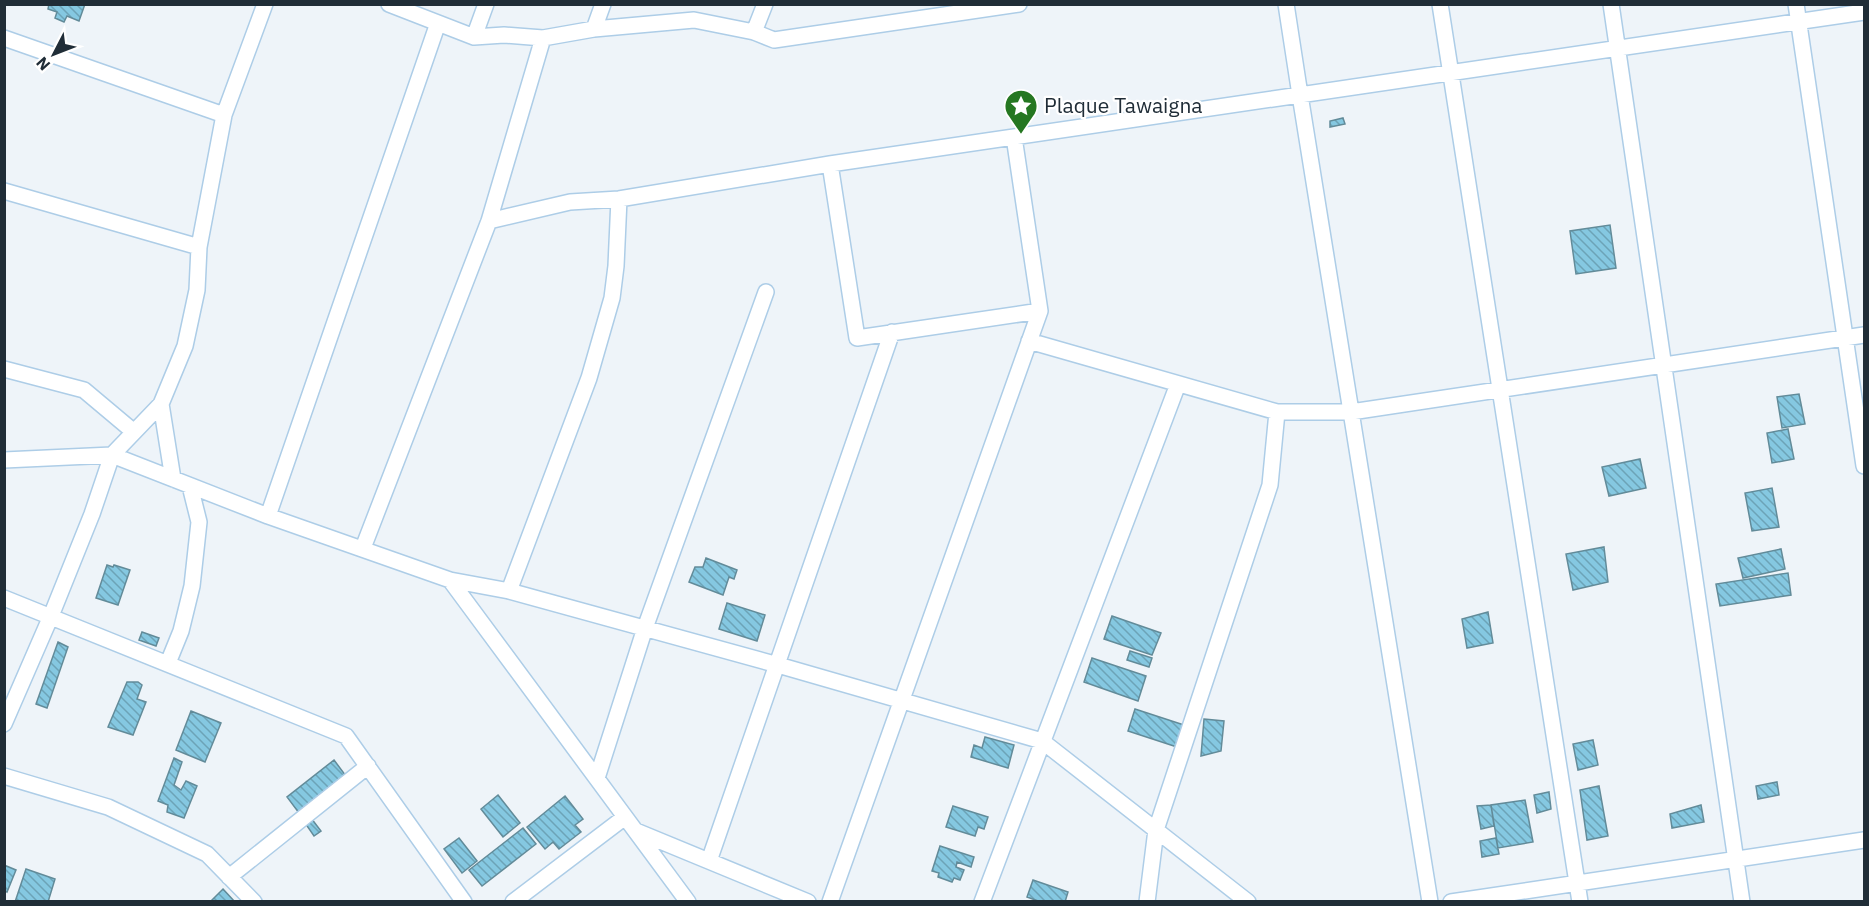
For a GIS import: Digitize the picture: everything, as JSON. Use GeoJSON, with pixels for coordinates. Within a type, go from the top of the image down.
{"type":"FeatureCollection","features":[{"type":"Feature","properties":{"kind":"street"},"geometry":{"type":"LineString","coordinates":[[4,723],[51,616],[92,514],[112,455],[161,404],[185,346],[197,290],[199,247],[224,115],[265,4]]}},
{"type":"Feature","properties":{"kind":"street"},"geometry":{"type":"LineString","coordinates":[[390,4],[474,37],[504,35],[543,38],[594,29],[694,20],[754,32],[774,39],[1019,4]]}},
{"type":"Feature","properties":{"kind":"street"},"geometry":{"type":"LineString","coordinates":[[474,37],[486,4]]}},
{"type":"Feature","properties":{"kind":"street"},"geometry":{"type":"LineString","coordinates":[[594,29],[603,4]]}},
{"type":"Feature","properties":{"kind":"street"},"geometry":{"type":"LineString","coordinates":[[754,32],[765,4]]}},
{"type":"Feature","properties":{"kind":"street"},"geometry":{"type":"LineString","coordinates":[[1286,4],[1430,902]]}},
{"type":"Feature","properties":{"kind":"street"},"geometry":{"type":"LineString","coordinates":[[1440,4],[1580,902]]}},
{"type":"Feature","properties":{"kind":"street"},"geometry":{"type":"LineString","coordinates":[[1611,4],[1742,902]]}},
{"type":"Feature","properties":{"kind":"street"},"geometry":{"type":"LineString","coordinates":[[1796,4],[1864,465]]}},
{"type":"Feature","properties":{"kind":"street"},"geometry":{"type":"LineString","coordinates":[[489,221],[570,202],[619,199],[830,164],[1864,12]]}},
{"type":"Feature","properties":{"kind":"street"},"geometry":{"type":"LineString","coordinates":[[268,516],[438,23]]}},
{"type":"Feature","properties":{"kind":"street"},"geometry":{"type":"LineString","coordinates":[[4,38],[224,115]]}},
{"type":"Feature","properties":{"kind":"street"},"geometry":{"type":"LineString","coordinates":[[363,548],[489,221],[543,38]]}},
{"type":"Feature","properties":{"kind":"street"},"geometry":{"type":"LineString","coordinates":[[830,902],[1040,311],[1014,137]]}},
{"type":"Feature","properties":{"kind":"street"},"geometry":{"type":"LineString","coordinates":[[830,164],[857,338],[1040,311]]}},
{"type":"Feature","properties":{"kind":"street"},"geometry":{"type":"LineString","coordinates":[[4,191],[199,247]]}},
{"type":"Feature","properties":{"kind":"street"},"geometry":{"type":"LineString","coordinates":[[509,591],[589,378],[612,298],[619,199]]}},
{"type":"Feature","properties":{"kind":"street"},"geometry":{"type":"LineString","coordinates":[[597,778],[645,628],[766,292]]}},
{"type":"Feature","properties":{"kind":"street"},"geometry":{"type":"LineString","coordinates":[[709,861],[892,332]]}},
{"type":"Feature","properties":{"kind":"street"},"geometry":{"type":"LineString","coordinates":[[1029,341],[1276,412],[1351,412],[1864,336]]}},
{"type":"Feature","properties":{"kind":"street"},"geometry":{"type":"LineString","coordinates":[[4,369],[84,390],[134,432]]}},
{"type":"Feature","properties":{"kind":"street"},"geometry":{"type":"LineString","coordinates":[[982,902],[1179,384]]}},
{"type":"Feature","properties":{"kind":"street"},"geometry":{"type":"LineString","coordinates":[[161,404],[173,479]]}},
{"type":"Feature","properties":{"kind":"street"},"geometry":{"type":"LineString","coordinates":[[1147,902],[1156,830],[1270,485],[1276,412]]}},
{"type":"Feature","properties":{"kind":"street"},"geometry":{"type":"LineString","coordinates":[[4,460],[112,455],[268,516],[450,580],[509,591],[1042,741],[1248,902]]}},
{"type":"Feature","properties":{"kind":"street"},"geometry":{"type":"LineString","coordinates":[[168,663],[181,631],[192,586],[199,522],[190,486]]}},
{"type":"Feature","properties":{"kind":"street"},"geometry":{"type":"LineString","coordinates":[[450,580],[688,902]]}},
{"type":"Feature","properties":{"kind":"street"},"geometry":{"type":"LineString","coordinates":[[4,598],[346,736],[464,902]]}},
{"type":"Feature","properties":{"kind":"street"},"geometry":{"type":"LineString","coordinates":[[229,877],[368,766]]}},
{"type":"Feature","properties":{"kind":"street"},"geometry":{"type":"LineString","coordinates":[[4,776],[108,807],[207,854],[254,902]]}},
{"type":"Feature","properties":{"kind":"street"},"geometry":{"type":"LineString","coordinates":[[513,902],[625,817]]}},
{"type":"Feature","properties":{"kind":"street"},"geometry":{"type":"LineString","coordinates":[[635,830],[808,902]]}},
{"type":"Feature","properties":{"kind":"street"},"geometry":{"type":"LineString","coordinates":[[1451,902],[1864,840]]}},
{"type":"Feature","properties":{"kind":"building"},"geometry":{"type":"Polygon","coordinates":[[[49,4],[85,4],[79,21],[67,16],[64,22],[55,18],[57,12],[48,9],[49,4]]]}},
{"type":"Feature","properties":{"kind":"building"},"geometry":{"type":"Polygon","coordinates":[[[1343,118],[1345,124],[1330,127],[1330,121],[1343,118]]]}},
{"type":"Feature","properties":{"kind":"building"},"geometry":{"type":"Polygon","coordinates":[[[1610,225],[1616,268],[1576,274],[1570,231],[1610,225]]]}},
{"type":"Feature","properties":{"kind":"building"},"geometry":{"type":"Polygon","coordinates":[[[1799,394],[1805,424],[1782,428],[1777,397],[1799,394]]]}},
{"type":"Feature","properties":{"kind":"building"},"geometry":{"type":"Polygon","coordinates":[[[1788,429],[1794,459],[1772,463],[1767,433],[1788,429]]]}},
{"type":"Feature","properties":{"kind":"building"},"geometry":{"type":"Polygon","coordinates":[[[1640,459],[1646,488],[1609,496],[1602,467],[1640,459]]]}},
{"type":"Feature","properties":{"kind":"building"},"geometry":{"type":"Polygon","coordinates":[[[1772,488],[1779,527],[1752,531],[1745,493],[1772,488]]]}},
{"type":"Feature","properties":{"kind":"building"},"geometry":{"type":"Polygon","coordinates":[[[1604,547],[1608,582],[1573,590],[1566,554],[1604,547]]]}},
{"type":"Feature","properties":{"kind":"building"},"geometry":{"type":"Polygon","coordinates":[[[1781,549],[1785,569],[1743,578],[1738,558],[1781,549]]]}},
{"type":"Feature","properties":{"kind":"building"},"geometry":{"type":"Polygon","coordinates":[[[706,558],[737,570],[734,579],[729,577],[723,595],[689,582],[695,567],[703,567],[706,558]]]}},
{"type":"Feature","properties":{"kind":"building"},"geometry":{"type":"Polygon","coordinates":[[[107,565],[130,570],[118,605],[96,598],[107,565]]]}},
{"type":"Feature","properties":{"kind":"building"},"geometry":{"type":"Polygon","coordinates":[[[1788,573],[1791,595],[1720,606],[1716,584],[1788,573]]]}},
{"type":"Feature","properties":{"kind":"building"},"geometry":{"type":"Polygon","coordinates":[[[727,603],[765,615],[757,641],[719,629],[727,603]]]}},
{"type":"Feature","properties":{"kind":"building"},"geometry":{"type":"Polygon","coordinates":[[[1488,612],[1493,643],[1467,648],[1462,619],[1488,612]]]}},
{"type":"Feature","properties":{"kind":"building"},"geometry":{"type":"Polygon","coordinates":[[[1112,616],[1161,633],[1152,655],[1104,639],[1112,616]]]}},
{"type":"Feature","properties":{"kind":"building"},"geometry":{"type":"Polygon","coordinates":[[[142,632],[159,638],[156,646],[139,640],[142,632]]]}},
{"type":"Feature","properties":{"kind":"building"},"geometry":{"type":"Polygon","coordinates":[[[58,642],[68,647],[47,708],[36,704],[58,642]]]}},
{"type":"Feature","properties":{"kind":"building"},"geometry":{"type":"Polygon","coordinates":[[[1130,651],[1152,658],[1149,667],[1127,660],[1130,651]]]}},
{"type":"Feature","properties":{"kind":"building"},"geometry":{"type":"Polygon","coordinates":[[[1092,658],[1146,676],[1138,701],[1084,682],[1092,658]]]}},
{"type":"Feature","properties":{"kind":"building"},"geometry":{"type":"Polygon","coordinates":[[[127,682],[138,682],[142,685],[137,699],[146,702],[133,735],[108,727],[127,682]]]}},
{"type":"Feature","properties":{"kind":"building"},"geometry":{"type":"Polygon","coordinates":[[[1135,709],[1184,725],[1177,747],[1128,731],[1135,709]]]}},
{"type":"Feature","properties":{"kind":"building"},"geometry":{"type":"Polygon","coordinates":[[[191,711],[221,723],[205,762],[176,750],[191,711]]]}},
{"type":"Feature","properties":{"kind":"building"},"geometry":{"type":"Polygon","coordinates":[[[1204,719],[1224,721],[1221,751],[1201,756],[1204,719]]]}},
{"type":"Feature","properties":{"kind":"building"},"geometry":{"type":"Polygon","coordinates":[[[985,737],[1014,745],[1008,768],[971,757],[974,745],[982,748],[985,737]]]}},
{"type":"Feature","properties":{"kind":"building"},"geometry":{"type":"Polygon","coordinates":[[[1593,740],[1598,765],[1578,770],[1573,744],[1593,740]]]}},
{"type":"Feature","properties":{"kind":"building"},"geometry":{"type":"Polygon","coordinates":[[[174,758],[182,762],[174,785],[181,790],[186,781],[197,786],[184,818],[167,812],[168,805],[158,801],[174,758]]]}},
{"type":"Feature","properties":{"kind":"building"},"geometry":{"type":"Polygon","coordinates":[[[334,760],[346,776],[299,813],[287,797],[334,760]]]}},
{"type":"Feature","properties":{"kind":"building"},"geometry":{"type":"Polygon","coordinates":[[[1777,782],[1779,795],[1758,799],[1756,786],[1777,782]]]}},
{"type":"Feature","properties":{"kind":"building"},"geometry":{"type":"Polygon","coordinates":[[[1599,786],[1608,836],[1587,840],[1580,790],[1599,786]]]}},
{"type":"Feature","properties":{"kind":"building"},"geometry":{"type":"Polygon","coordinates":[[[1549,792],[1551,809],[1537,813],[1534,795],[1549,792]]]}},
{"type":"Feature","properties":{"kind":"building"},"geometry":{"type":"Polygon","coordinates":[[[498,795],[520,823],[503,837],[481,809],[498,795]]]}},
{"type":"Feature","properties":{"kind":"building"},"geometry":{"type":"Polygon","coordinates":[[[565,796],[583,819],[575,825],[581,832],[559,849],[553,842],[545,849],[527,827],[565,796]]]}},
{"type":"Feature","properties":{"kind":"building"},"geometry":{"type":"Polygon","coordinates":[[[1525,800],[1533,842],[1498,848],[1491,805],[1525,800]]]}},
{"type":"Feature","properties":{"kind":"building"},"geometry":{"type":"Polygon","coordinates":[[[1491,805],[1494,826],[1481,829],[1477,806],[1491,805]]]}},
{"type":"Feature","properties":{"kind":"building"},"geometry":{"type":"Polygon","coordinates":[[[1701,805],[1704,822],[1672,828],[1670,814],[1701,805]]]}},
{"type":"Feature","properties":{"kind":"building"},"geometry":{"type":"Polygon","coordinates":[[[953,806],[988,817],[984,829],[978,827],[975,836],[946,827],[953,806]]]}},
{"type":"Feature","properties":{"kind":"building"},"geometry":{"type":"Polygon","coordinates":[[[311,818],[321,831],[314,836],[305,823],[311,818]]]}},
{"type":"Feature","properties":{"kind":"building"},"geometry":{"type":"Polygon","coordinates":[[[523,828],[536,844],[482,886],[469,870],[523,828]]]}},
{"type":"Feature","properties":{"kind":"building"},"geometry":{"type":"Polygon","coordinates":[[[459,838],[477,861],[462,873],[444,849],[459,838]]]}},
{"type":"Feature","properties":{"kind":"building"},"geometry":{"type":"Polygon","coordinates":[[[1496,838],[1499,854],[1482,857],[1480,841],[1496,838]]]}},
{"type":"Feature","properties":{"kind":"building"},"geometry":{"type":"Polygon","coordinates":[[[940,846],[974,857],[971,867],[957,862],[956,867],[964,870],[960,880],[954,878],[952,882],[938,877],[939,873],[932,871],[940,846]]]}},
{"type":"Feature","properties":{"kind":"building"},"geometry":{"type":"Polygon","coordinates":[[[4,865],[16,870],[7,892],[4,890],[4,865]]]}},
{"type":"Feature","properties":{"kind":"building"},"geometry":{"type":"Polygon","coordinates":[[[26,869],[55,879],[48,902],[15,902],[26,869]]]}},
{"type":"Feature","properties":{"kind":"building"},"geometry":{"type":"Polygon","coordinates":[[[1033,880],[1068,892],[1065,902],[1041,902],[1027,897],[1033,880]]]}},
{"type":"Feature","properties":{"kind":"building"},"geometry":{"type":"Polygon","coordinates":[[[223,889],[235,902],[210,902],[223,889]]]}},
{"type":"Feature","properties":{"kind":"place","name":"Plaque Tawaigna"},"geometry":{"type":"Point","coordinates":[1021,135]}}]}
